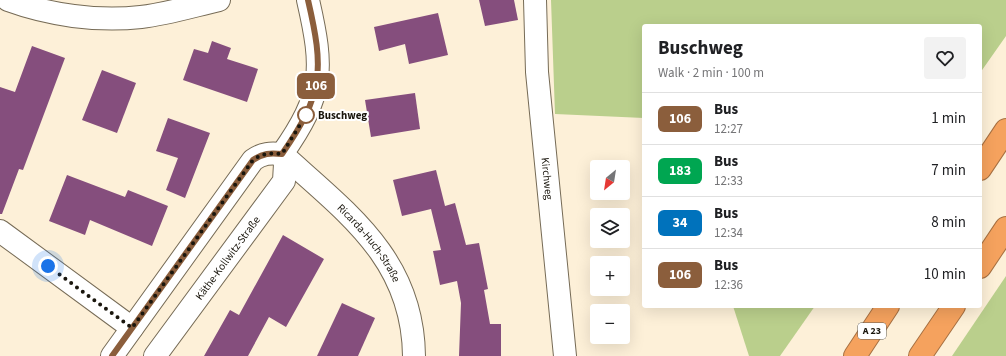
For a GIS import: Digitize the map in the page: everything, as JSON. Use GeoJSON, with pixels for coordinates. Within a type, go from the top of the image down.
{"type":"FeatureCollection","features":[{"type":"Feature","properties":{"kind":"highway"},"geometry":{"type":"LineString","coordinates":[[982,166],[1006,130]]}},
{"type":"Feature","properties":{"kind":"highway"},"geometry":{"type":"LineString","coordinates":[[982,264],[1006,228]]}},
{"type":"Feature","properties":{"kind":"highway","name":"A 23"},"geometry":{"type":"LineString","coordinates":[[855,356],[887,308]]}},
{"type":"Feature","properties":{"kind":"highway"},"geometry":{"type":"LineString","coordinates":[[920,356],[953,308]]}},
{"type":"Feature","properties":{"kind":"street"},"geometry":{"type":"LineString","coordinates":[[14,1],[67,15],[108,19],[152,16],[219,0]]}},
{"type":"Feature","properties":{"kind":"street"},"geometry":{"type":"LineString","coordinates":[[112,356],[253,160],[261,155],[271,153],[282,154],[306,115],[317,84],[319,70],[318,46],[308,0]]}},
{"type":"Feature","properties":{"kind":"street","name":"Kirchweg"},"geometry":{"type":"LineString","coordinates":[[535,0],[537,72],[565,356]]}},
{"type":"Feature","properties":{"kind":"street","name":"Käthe-Kollwitz-Straße"},"geometry":{"type":"LineString","coordinates":[[155,356],[284,181],[285,164],[282,154]]}},
{"type":"Feature","properties":{"kind":"street","name":"Ricarda-Huch-Straße"},"geometry":{"type":"LineString","coordinates":[[282,154],[350,215],[383,254],[404,293],[411,324],[414,356]]}},
{"type":"Feature","properties":{"kind":"street"},"geometry":{"type":"LineString","coordinates":[[0,231],[132,328]]}},
{"type":"Feature","properties":{"kind":"green space"},"geometry":{"type":"Polygon","coordinates":[[[551,0],[1006,0],[1006,36],[982,70],[982,24],[642,24],[642,118],[555,114],[551,0]]]}},
{"type":"Feature","properties":{"kind":"green space"},"geometry":{"type":"Polygon","coordinates":[[[1006,276],[1006,356],[952,356],[1006,276]]]}},
{"type":"Feature","properties":{"kind":"green space"},"geometry":{"type":"Polygon","coordinates":[[[734,308],[814,308],[780,356],[749,356],[734,308]]]}},
{"type":"Feature","properties":{"kind":"building"},"geometry":{"type":"Polygon","coordinates":[[[479,0],[514,0],[518,20],[485,26],[479,0]]]}},
{"type":"Feature","properties":{"kind":"building"},"geometry":{"type":"Polygon","coordinates":[[[438,13],[448,55],[409,64],[405,44],[379,51],[374,27],[438,13]]]}},
{"type":"Feature","properties":{"kind":"building"},"geometry":{"type":"Polygon","coordinates":[[[212,41],[231,48],[227,59],[258,69],[247,102],[183,80],[194,49],[208,53],[212,41]]]}},
{"type":"Feature","properties":{"kind":"building"},"geometry":{"type":"Polygon","coordinates":[[[32,46],[65,58],[23,170],[19,169],[2,214],[0,214],[0,87],[15,92],[32,46]]]}},
{"type":"Feature","properties":{"kind":"building"},"geometry":{"type":"Polygon","coordinates":[[[102,70],[136,83],[117,133],[82,120],[102,70]]]}},
{"type":"Feature","properties":{"kind":"building"},"geometry":{"type":"Polygon","coordinates":[[[415,93],[420,129],[371,137],[365,100],[415,93]]]}},
{"type":"Feature","properties":{"kind":"building"},"geometry":{"type":"Polygon","coordinates":[[[168,118],[210,133],[185,198],[166,190],[178,158],[156,151],[168,118]]]}},
{"type":"Feature","properties":{"kind":"building"},"geometry":{"type":"Polygon","coordinates":[[[436,170],[445,206],[455,203],[466,245],[479,243],[488,289],[484,290],[490,324],[501,324],[501,356],[459,356],[461,303],[457,281],[440,285],[433,251],[441,250],[431,209],[402,216],[393,180],[436,170]]]}},
{"type":"Feature","properties":{"kind":"building"},"geometry":{"type":"Polygon","coordinates":[[[67,175],[125,197],[128,190],[168,206],[152,246],[90,220],[85,235],[49,221],[67,175]]]}},
{"type":"Feature","properties":{"kind":"building"},"geometry":{"type":"Polygon","coordinates":[[[283,235],[324,259],[286,327],[269,317],[248,356],[204,356],[230,310],[239,315],[283,235]]]}},
{"type":"Feature","properties":{"kind":"building"},"geometry":{"type":"Polygon","coordinates":[[[342,303],[375,318],[358,356],[317,356],[342,303]]]}},
{"type":"Feature","properties":{"kind":"bus line","name":"106"},"geometry":{"type":"LineString","coordinates":[[112,356],[253,160],[261,155],[271,153],[282,154],[294,137],[312,100],[317,84],[319,70],[318,46],[308,0]]}},
{"type":"Feature","properties":{"kind":"place","name":"Buschweg"},"geometry":{"type":"Point","coordinates":[306,115]}},
{"type":"Feature","properties":{"kind":"route"},"geometry":{"type":"LineString","coordinates":[[48,266],[132,328],[253,160],[261,155],[271,153],[282,154],[294,137],[306,115]]}}]}
